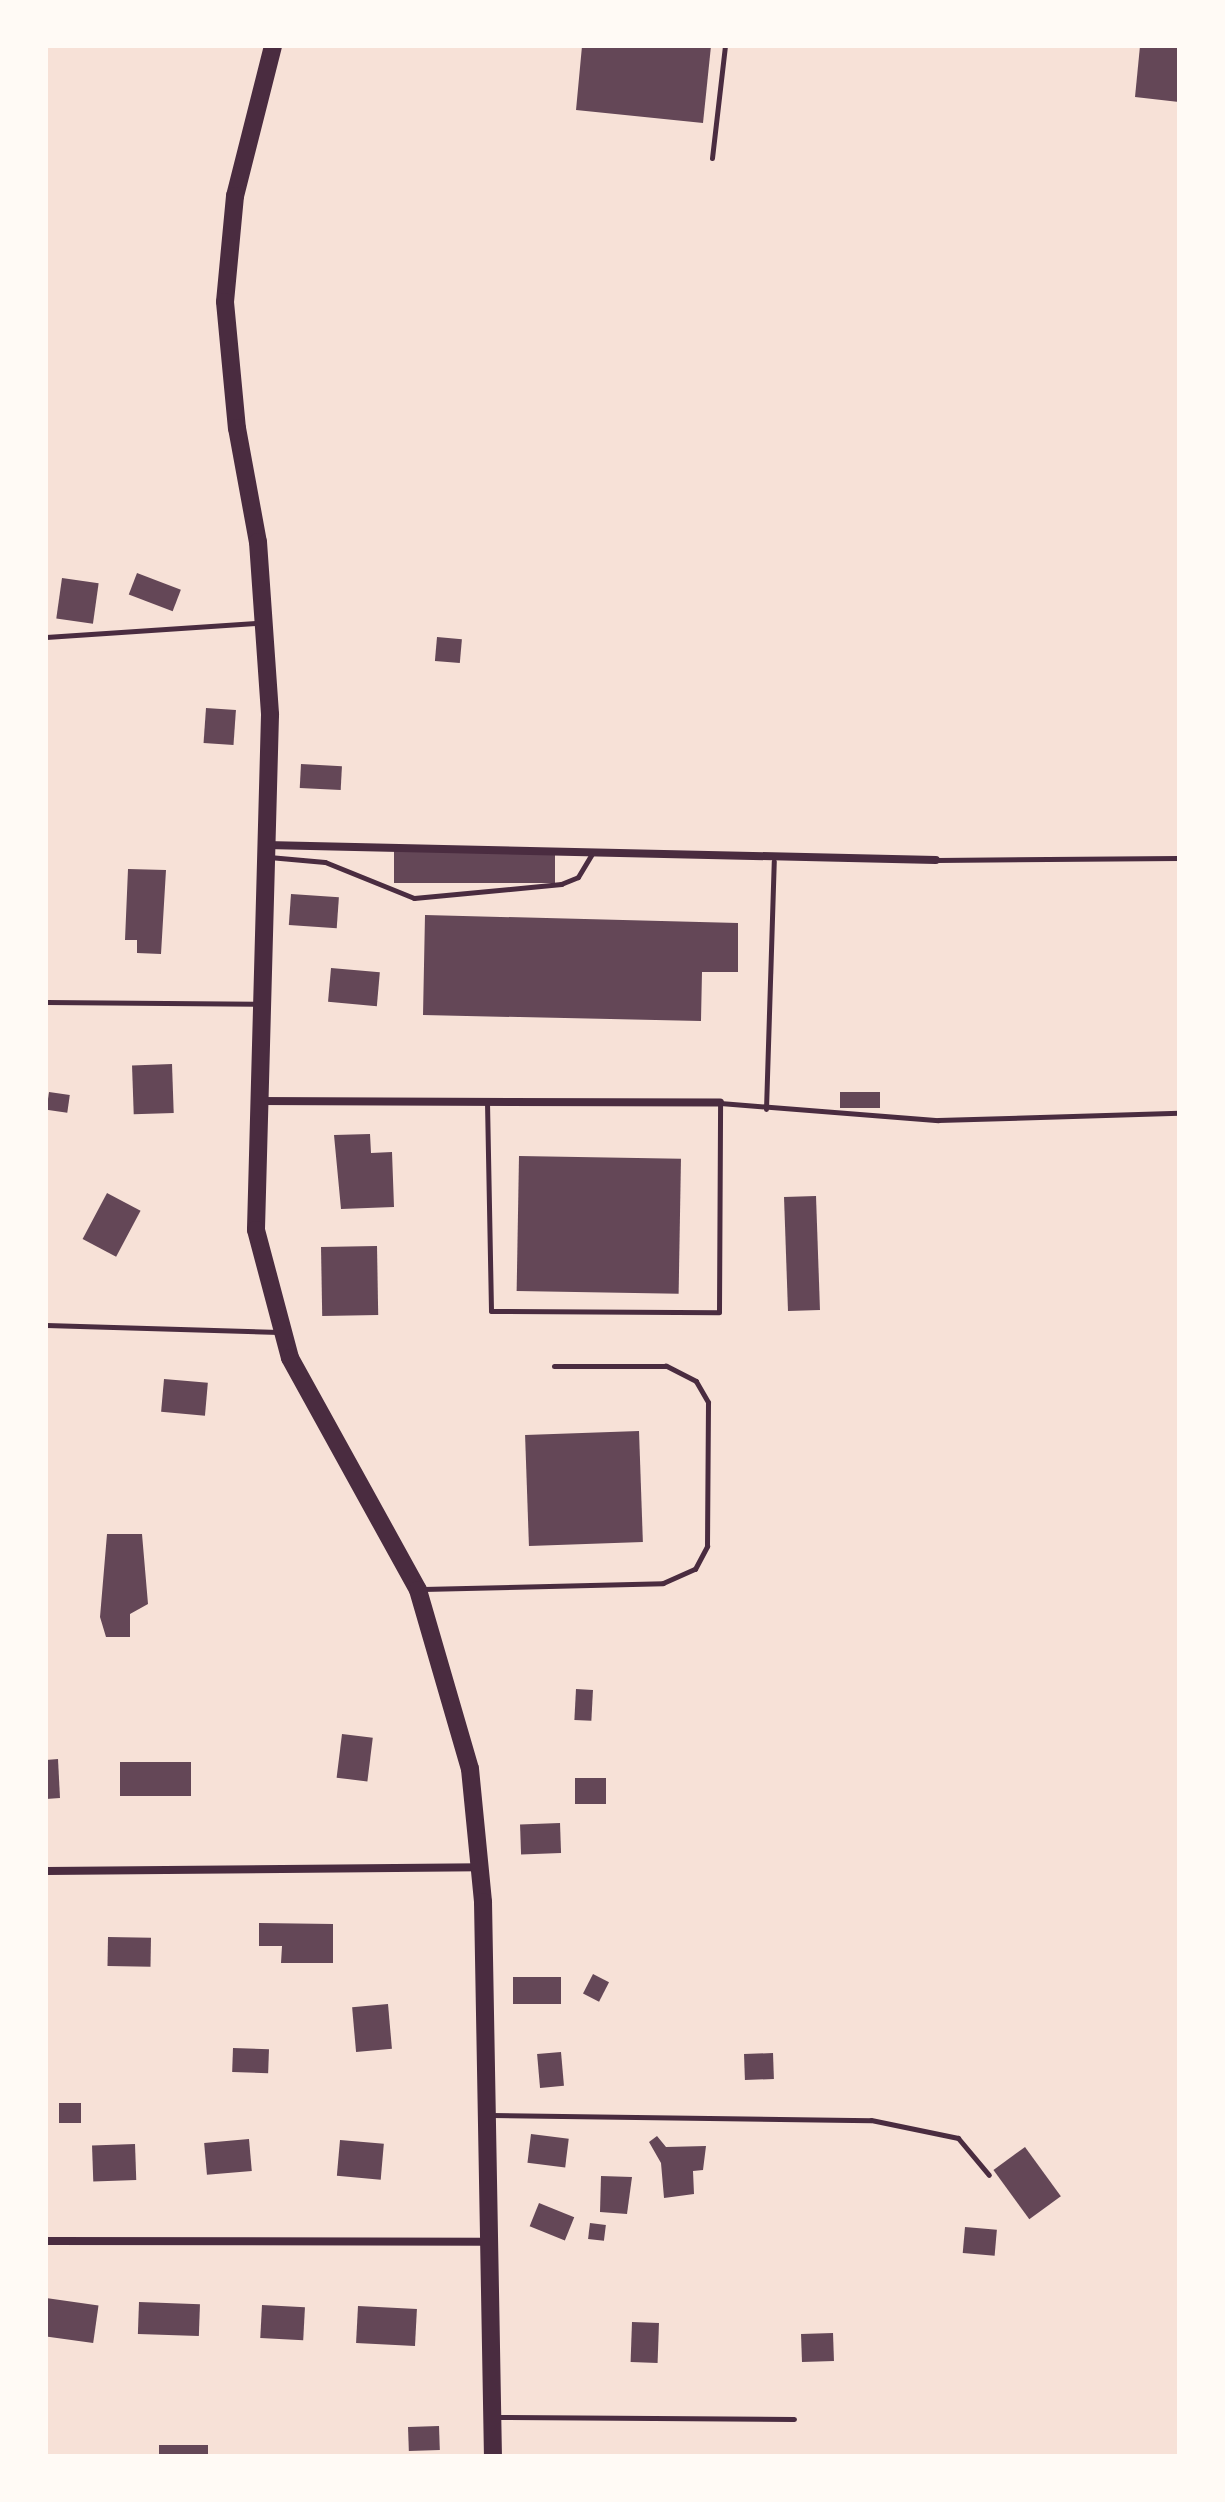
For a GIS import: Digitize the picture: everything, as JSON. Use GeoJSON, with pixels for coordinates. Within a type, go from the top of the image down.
{"type":"FeatureCollection","features":[{"type":"Feature","properties":{"kind":"main road"},"geometry":{"type":"LineString","coordinates":[[273,46],[235,196],[225,302],[264,623],[265,851],[256,1230],[280,1332],[418,1590],[458,1717],[481,1867],[493,2456]]}},
{"type":"Feature","properties":{"kind":"street"},"geometry":{"type":"LineString","coordinates":[[265,851],[594,849],[774,861],[936,860]]}},
{"type":"Feature","properties":{"kind":"street"},"geometry":{"type":"LineString","coordinates":[[257,1101],[720,1103]]}},
{"type":"Feature","properties":{"kind":"street"},"geometry":{"type":"LineString","coordinates":[[46,1871],[481,1867]]}},
{"type":"Feature","properties":{"kind":"street"},"geometry":{"type":"LineString","coordinates":[[46,2241],[489,2242]]}},
{"type":"Feature","properties":{"kind":"lane"},"geometry":{"type":"LineString","coordinates":[[712,158],[725,46]]}},
{"type":"Feature","properties":{"kind":"lane"},"geometry":{"type":"LineString","coordinates":[[46,637],[264,623]]}},
{"type":"Feature","properties":{"kind":"lane"},"geometry":{"type":"LineString","coordinates":[[265,851],[325,862],[414,898],[561,884],[578,877],[594,849]]}},
{"type":"Feature","properties":{"kind":"lane"},"geometry":{"type":"LineString","coordinates":[[936,860],[1179,858]]}},
{"type":"Feature","properties":{"kind":"lane"},"geometry":{"type":"LineString","coordinates":[[766,1109],[774,861]]}},
{"type":"Feature","properties":{"kind":"lane"},"geometry":{"type":"LineString","coordinates":[[46,1002],[260,1004]]}},
{"type":"Feature","properties":{"kind":"lane"},"geometry":{"type":"LineString","coordinates":[[487,1100],[491,1311],[719,1312],[720,1103],[766,1109],[938,1120],[1179,1113]]}},
{"type":"Feature","properties":{"kind":"lane"},"geometry":{"type":"LineString","coordinates":[[46,1325],[280,1332]]}},
{"type":"Feature","properties":{"kind":"lane"},"geometry":{"type":"LineString","coordinates":[[418,1590],[663,1583],[695,1569],[707,1546],[708,1402],[696,1381],[666,1366],[554,1366]]}},
{"type":"Feature","properties":{"kind":"lane"},"geometry":{"type":"LineString","coordinates":[[487,2115],[871,2120],[958,2138],[989,2175]]}},
{"type":"Feature","properties":{"kind":"lane"},"geometry":{"type":"LineString","coordinates":[[492,2417],[794,2419]]}},
{"type":"Feature","properties":{"kind":"building"},"geometry":{"type":"Polygon","coordinates":[[[582,46],[711,46],[703,123],[576,110],[582,46]]]}},
{"type":"Feature","properties":{"kind":"building"},"geometry":{"type":"Polygon","coordinates":[[[1140,46],[1179,46],[1179,102],[1135,97],[1140,46]]]}},
{"type":"Feature","properties":{"kind":"building"},"geometry":{"type":"Polygon","coordinates":[[[137,573],[181,590],[173,611],[129,594],[137,573]]]}},
{"type":"Feature","properties":{"kind":"building"},"geometry":{"type":"Polygon","coordinates":[[[62,578],[99,583],[93,624],[56,619],[62,578]]]}},
{"type":"Feature","properties":{"kind":"building"},"geometry":{"type":"Polygon","coordinates":[[[437,637],[462,639],[460,663],[435,661],[437,637]]]}},
{"type":"Feature","properties":{"kind":"building"},"geometry":{"type":"Polygon","coordinates":[[[206,708],[236,710],[233,745],[204,743],[206,708]]]}},
{"type":"Feature","properties":{"kind":"building"},"geometry":{"type":"Polygon","coordinates":[[[301,764],[342,766],[341,790],[300,788],[301,764]]]}},
{"type":"Feature","properties":{"kind":"building"},"geometry":{"type":"Polygon","coordinates":[[[394,851],[555,851],[555,883],[394,883],[394,851]]]}},
{"type":"Feature","properties":{"kind":"building"},"geometry":{"type":"Polygon","coordinates":[[[128,869],[166,870],[161,954],[137,953],[137,940],[125,940],[128,869]]]}},
{"type":"Feature","properties":{"kind":"building"},"geometry":{"type":"Polygon","coordinates":[[[291,894],[339,897],[337,928],[289,925],[291,894]]]}},
{"type":"Feature","properties":{"kind":"building"},"geometry":{"type":"Polygon","coordinates":[[[425,915],[738,923],[738,972],[702,972],[701,1021],[423,1015],[425,915]]]}},
{"type":"Feature","properties":{"kind":"building"},"geometry":{"type":"Polygon","coordinates":[[[331,968],[380,972],[377,1006],[328,1002],[331,968]]]}},
{"type":"Feature","properties":{"kind":"building"},"geometry":{"type":"Polygon","coordinates":[[[172,1064],[174,1113],[134,1114],[132,1065],[172,1064]]]}},
{"type":"Feature","properties":{"kind":"building"},"geometry":{"type":"Polygon","coordinates":[[[49,1092],[70,1095],[67,1113],[46,1110],[49,1092]]]}},
{"type":"Feature","properties":{"kind":"building"},"geometry":{"type":"Polygon","coordinates":[[[840,1092],[880,1092],[880,1108],[840,1108],[840,1092]]]}},
{"type":"Feature","properties":{"kind":"building"},"geometry":{"type":"Polygon","coordinates":[[[370,1134],[371,1153],[392,1152],[394,1207],[341,1209],[334,1135],[370,1134]]]}},
{"type":"Feature","properties":{"kind":"building"},"geometry":{"type":"Polygon","coordinates":[[[519,1156],[681,1159],[679,1294],[517,1291],[519,1156]]]}},
{"type":"Feature","properties":{"kind":"building"},"geometry":{"type":"Polygon","coordinates":[[[107,1193],[141,1211],[116,1257],[83,1239],[107,1193]]]}},
{"type":"Feature","properties":{"kind":"building"},"geometry":{"type":"Polygon","coordinates":[[[816,1196],[820,1310],[788,1311],[784,1197],[816,1196]]]}},
{"type":"Feature","properties":{"kind":"building"},"geometry":{"type":"Polygon","coordinates":[[[377,1246],[378,1315],[322,1316],[321,1247],[377,1246]]]}},
{"type":"Feature","properties":{"kind":"building"},"geometry":{"type":"Polygon","coordinates":[[[164,1379],[208,1383],[205,1416],[161,1412],[164,1379]]]}},
{"type":"Feature","properties":{"kind":"building"},"geometry":{"type":"Polygon","coordinates":[[[639,1431],[643,1542],[529,1546],[525,1435],[639,1431]]]}},
{"type":"Feature","properties":{"kind":"building"},"geometry":{"type":"Polygon","coordinates":[[[107,1534],[142,1534],[148,1604],[130,1614],[130,1637],[106,1637],[100,1617],[107,1534]]]}},
{"type":"Feature","properties":{"kind":"building"},"geometry":{"type":"Polygon","coordinates":[[[576,1689],[593,1690],[591,1721],[574,1720],[576,1689]]]}},
{"type":"Feature","properties":{"kind":"building"},"geometry":{"type":"Polygon","coordinates":[[[342,1734],[373,1738],[367,1781],[337,1778],[342,1734]]]}},
{"type":"Feature","properties":{"kind":"building"},"geometry":{"type":"Polygon","coordinates":[[[58,1759],[60,1798],[46,1799],[46,1760],[58,1759]]]}},
{"type":"Feature","properties":{"kind":"building"},"geometry":{"type":"Polygon","coordinates":[[[120,1762],[191,1762],[191,1796],[120,1796],[120,1762]]]}},
{"type":"Feature","properties":{"kind":"building"},"geometry":{"type":"Polygon","coordinates":[[[575,1778],[606,1778],[606,1804],[575,1804],[575,1778]]]}},
{"type":"Feature","properties":{"kind":"building"},"geometry":{"type":"Polygon","coordinates":[[[560,1823],[561,1853],[521,1854],[520,1824],[560,1823]]]}},
{"type":"Feature","properties":{"kind":"building"},"geometry":{"type":"Polygon","coordinates":[[[259,1923],[333,1924],[333,1963],[281,1963],[282,1946],[259,1946],[259,1923]]]}},
{"type":"Feature","properties":{"kind":"building"},"geometry":{"type":"Polygon","coordinates":[[[108,1937],[151,1938],[150,1967],[107,1966],[108,1937]]]}},
{"type":"Feature","properties":{"kind":"building"},"geometry":{"type":"Polygon","coordinates":[[[593,1974],[609,1982],[599,2002],[583,1994],[593,1974]]]}},
{"type":"Feature","properties":{"kind":"building"},"geometry":{"type":"Polygon","coordinates":[[[513,1977],[561,1977],[561,2004],[513,2004],[513,1977]]]}},
{"type":"Feature","properties":{"kind":"building"},"geometry":{"type":"Polygon","coordinates":[[[388,2004],[392,2049],[356,2052],[352,2007],[388,2004]]]}},
{"type":"Feature","properties":{"kind":"building"},"geometry":{"type":"Polygon","coordinates":[[[233,2048],[269,2049],[268,2073],[232,2072],[233,2048]]]}},
{"type":"Feature","properties":{"kind":"building"},"geometry":{"type":"Polygon","coordinates":[[[561,2052],[564,2086],[540,2088],[537,2054],[561,2052]]]}},
{"type":"Feature","properties":{"kind":"building"},"geometry":{"type":"Polygon","coordinates":[[[773,2053],[774,2079],[745,2080],[744,2054],[773,2053]]]}},
{"type":"Feature","properties":{"kind":"building"},"geometry":{"type":"Polygon","coordinates":[[[59,2103],[81,2103],[81,2123],[59,2123],[59,2103]]]}},
{"type":"Feature","properties":{"kind":"building"},"geometry":{"type":"Polygon","coordinates":[[[531,2134],[569,2139],[565,2167],[527,2163],[531,2134]]]}},
{"type":"Feature","properties":{"kind":"building"},"geometry":{"type":"Polygon","coordinates":[[[657,2136],[666,2147],[706,2146],[703,2170],[693,2171],[694,2194],[664,2198],[661,2163],[649,2142],[657,2136]]]}},
{"type":"Feature","properties":{"kind":"building"},"geometry":{"type":"Polygon","coordinates":[[[249,2139],[252,2171],[207,2175],[204,2143],[249,2139]]]}},
{"type":"Feature","properties":{"kind":"building"},"geometry":{"type":"Polygon","coordinates":[[[340,2140],[384,2144],[381,2180],[337,2176],[340,2140]]]}},
{"type":"Feature","properties":{"kind":"building"},"geometry":{"type":"Polygon","coordinates":[[[135,2144],[136,2180],[93,2181],[92,2146],[135,2144]]]}},
{"type":"Feature","properties":{"kind":"building"},"geometry":{"type":"Polygon","coordinates":[[[1025,2147],[1061,2196],[1029,2219],[993,2170],[1025,2147]]]}},
{"type":"Feature","properties":{"kind":"building"},"geometry":{"type":"Polygon","coordinates":[[[601,2176],[632,2177],[627,2214],[600,2212],[601,2176]]]}},
{"type":"Feature","properties":{"kind":"building"},"geometry":{"type":"Polygon","coordinates":[[[539,2203],[574,2217],[565,2240],[530,2226],[539,2203]]]}},
{"type":"Feature","properties":{"kind":"building"},"geometry":{"type":"Polygon","coordinates":[[[590,2223],[606,2225],[604,2241],[588,2239],[590,2223]]]}},
{"type":"Feature","properties":{"kind":"building"},"geometry":{"type":"Polygon","coordinates":[[[965,2227],[997,2230],[995,2256],[963,2253],[965,2227]]]}},
{"type":"Feature","properties":{"kind":"building"},"geometry":{"type":"Polygon","coordinates":[[[46,2298],[98,2305],[93,2343],[46,2336],[46,2298]]]}},
{"type":"Feature","properties":{"kind":"building"},"geometry":{"type":"Polygon","coordinates":[[[139,2302],[200,2304],[199,2336],[138,2334],[139,2302]]]}},
{"type":"Feature","properties":{"kind":"building"},"geometry":{"type":"Polygon","coordinates":[[[262,2305],[305,2307],[303,2340],[260,2338],[262,2305]]]}},
{"type":"Feature","properties":{"kind":"building"},"geometry":{"type":"Polygon","coordinates":[[[358,2306],[417,2309],[415,2346],[356,2343],[358,2306]]]}},
{"type":"Feature","properties":{"kind":"building"},"geometry":{"type":"Polygon","coordinates":[[[632,2322],[659,2323],[658,2363],[631,2362],[632,2322]]]}},
{"type":"Feature","properties":{"kind":"building"},"geometry":{"type":"Polygon","coordinates":[[[833,2333],[834,2361],[802,2362],[801,2334],[833,2333]]]}},
{"type":"Feature","properties":{"kind":"building"},"geometry":{"type":"Polygon","coordinates":[[[439,2426],[440,2450],[409,2451],[408,2427],[439,2426]]]}},
{"type":"Feature","properties":{"kind":"building"},"geometry":{"type":"Polygon","coordinates":[[[159,2445],[208,2445],[208,2456],[159,2456],[159,2445]]]}}]}
